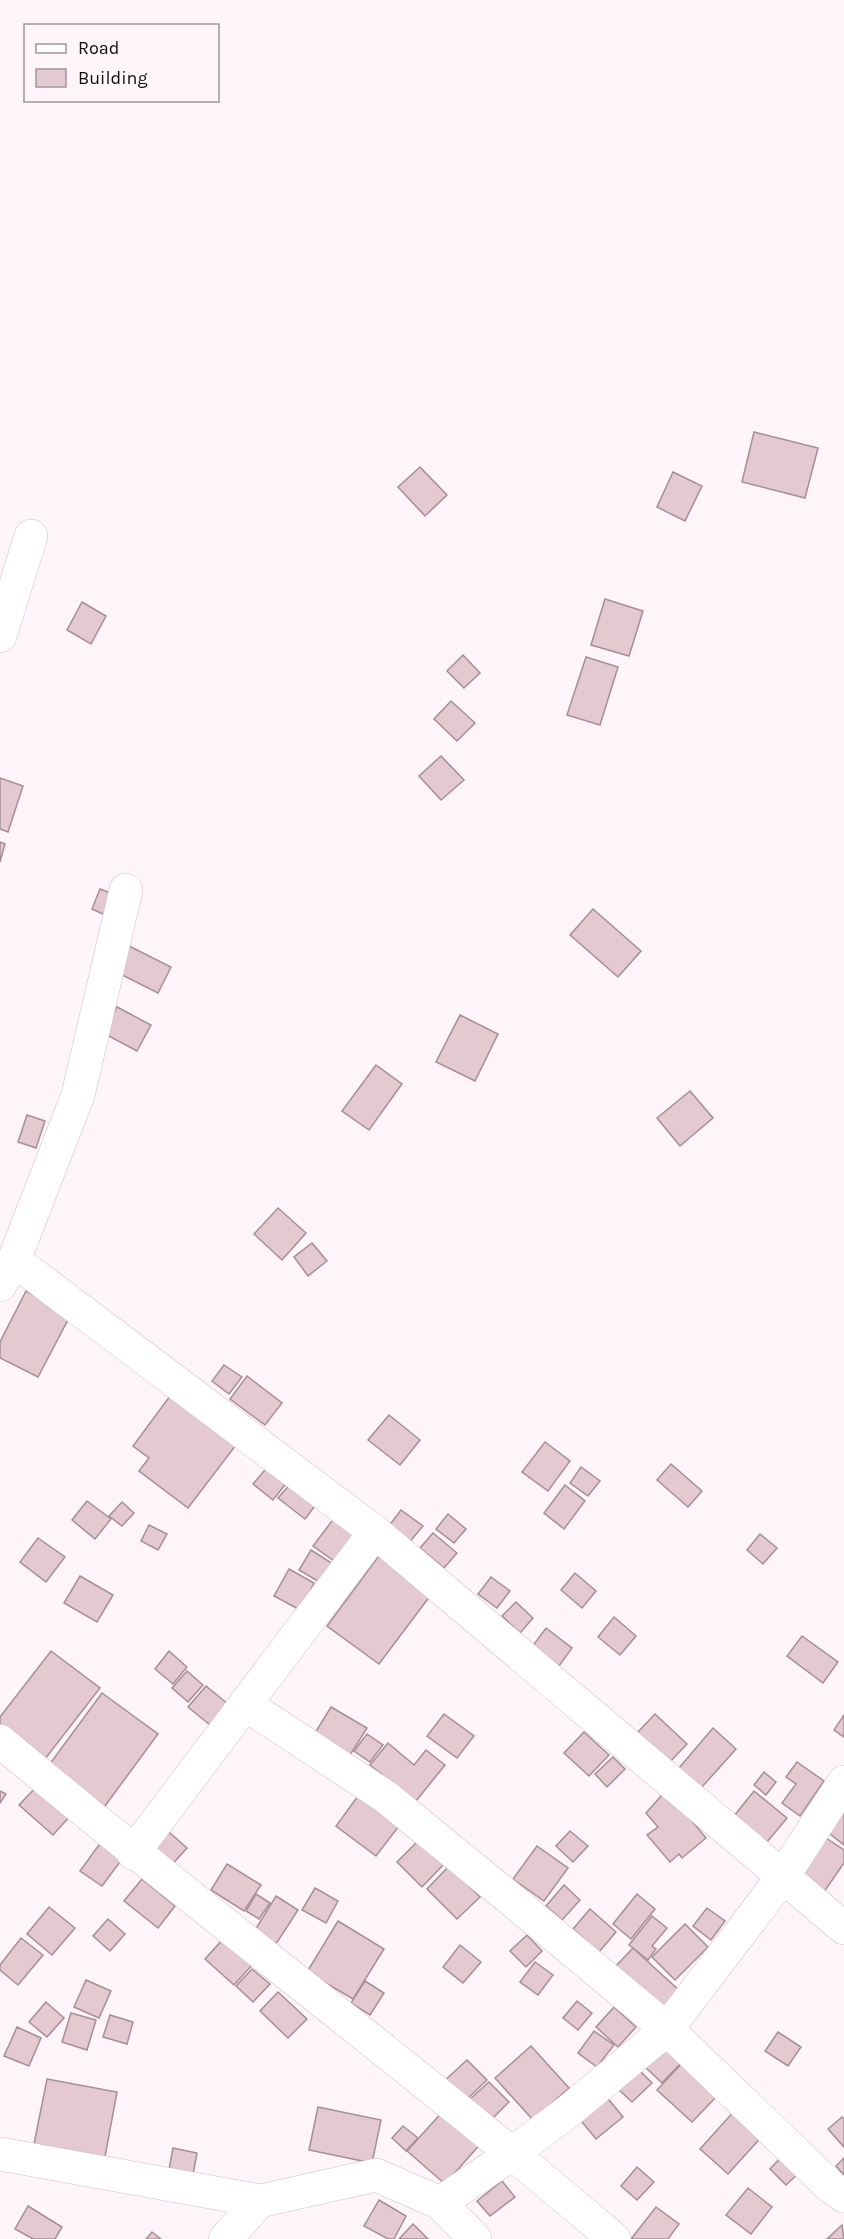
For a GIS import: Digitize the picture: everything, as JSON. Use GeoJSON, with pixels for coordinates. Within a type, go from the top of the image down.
{"type":"FeatureCollection","features":[{"type":"Feature","properties":{"kind":"street"},"geometry":{"type":"LineString","coordinates":[[0,636],[31,536]]}},
{"type":"Feature","properties":{"kind":"street"},"geometry":{"type":"LineString","coordinates":[[126,890],[78,1095],[7,1273],[375,1532],[844,1928]]}},
{"type":"Feature","properties":{"kind":"street"},"geometry":{"type":"LineString","coordinates":[[133,1853],[375,1532]]}},
{"type":"Feature","properties":{"kind":"street"},"geometry":{"type":"LineString","coordinates":[[245,1704],[386,1797],[667,2029],[831,2187],[844,2196]]}},
{"type":"Feature","properties":{"kind":"street"},"geometry":{"type":"LineString","coordinates":[[0,1741],[133,1853],[513,2153],[614,2239]]}},
{"type":"Feature","properties":{"kind":"street"},"geometry":{"type":"LineString","coordinates":[[440,2203],[513,2153],[667,2029],[782,1878],[844,1782]]}},
{"type":"Feature","properties":{"kind":"street"},"geometry":{"type":"LineString","coordinates":[[0,2154],[260,2201],[376,2175],[440,2203],[474,2239]]}},
{"type":"Feature","properties":{"kind":"street"},"geometry":{"type":"LineString","coordinates":[[225,2239],[260,2201]]}},
{"type":"Feature","properties":{"kind":"building"},"geometry":{"type":"Polygon","coordinates":[[[754,432],[818,448],[805,498],[742,482],[754,432]]]}},
{"type":"Feature","properties":{"kind":"building"},"geometry":{"type":"Polygon","coordinates":[[[420,467],[447,495],[425,516],[398,487],[420,467]]]}},
{"type":"Feature","properties":{"kind":"building"},"geometry":{"type":"Polygon","coordinates":[[[673,472],[702,486],[685,521],[657,507],[673,472]]]}},
{"type":"Feature","properties":{"kind":"building"},"geometry":{"type":"Polygon","coordinates":[[[605,599],[643,611],[629,656],[591,645],[605,599]]]}},
{"type":"Feature","properties":{"kind":"building"},"geometry":{"type":"Polygon","coordinates":[[[82,602],[106,616],[91,644],[67,630],[82,602]]]}},
{"type":"Feature","properties":{"kind":"building"},"geometry":{"type":"Polygon","coordinates":[[[463,655],[480,673],[464,688],[447,671],[463,655]]]}},
{"type":"Feature","properties":{"kind":"building"},"geometry":{"type":"Polygon","coordinates":[[[586,657],[618,667],[600,725],[567,715],[586,657]]]}},
{"type":"Feature","properties":{"kind":"building"},"geometry":{"type":"Polygon","coordinates":[[[451,701],[475,723],[457,741],[434,719],[451,701]]]}},
{"type":"Feature","properties":{"kind":"building"},"geometry":{"type":"Polygon","coordinates":[[[441,756],[464,780],[441,800],[419,776],[441,756]]]}},
{"type":"Feature","properties":{"kind":"building"},"geometry":{"type":"Polygon","coordinates":[[[0,778],[23,786],[8,832],[0,829],[0,778]]]}},
{"type":"Feature","properties":{"kind":"building"},"geometry":{"type":"Polygon","coordinates":[[[0,842],[5,844],[0,862],[0,842]]]}},
{"type":"Feature","properties":{"kind":"building"},"geometry":{"type":"Polygon","coordinates":[[[100,889],[121,897],[112,918],[92,909],[100,889]]]}},
{"type":"Feature","properties":{"kind":"building"},"geometry":{"type":"Polygon","coordinates":[[[593,909],[641,951],[618,977],[570,935],[593,909]]]}},
{"type":"Feature","properties":{"kind":"building"},"geometry":{"type":"Polygon","coordinates":[[[125,944],[171,967],[158,993],[112,970],[125,944]]]}},
{"type":"Feature","properties":{"kind":"building"},"geometry":{"type":"Polygon","coordinates":[[[117,1007],[151,1025],[137,1051],[103,1033],[117,1007]]]}},
{"type":"Feature","properties":{"kind":"building"},"geometry":{"type":"Polygon","coordinates":[[[460,1015],[498,1034],[475,1081],[436,1062],[460,1015]]]}},
{"type":"Feature","properties":{"kind":"building"},"geometry":{"type":"Polygon","coordinates":[[[376,1065],[402,1084],[369,1130],[342,1111],[376,1065]]]}},
{"type":"Feature","properties":{"kind":"building"},"geometry":{"type":"Polygon","coordinates":[[[690,1091],[713,1118],[680,1146],[657,1118],[690,1091]]]}},
{"type":"Feature","properties":{"kind":"building"},"geometry":{"type":"Polygon","coordinates":[[[27,1115],[45,1121],[36,1148],[18,1142],[27,1115]]]}},
{"type":"Feature","properties":{"kind":"building"},"geometry":{"type":"Polygon","coordinates":[[[278,1208],[306,1233],[282,1260],[254,1234],[278,1208]]]}},
{"type":"Feature","properties":{"kind":"building"},"geometry":{"type":"Polygon","coordinates":[[[312,1243],[327,1261],[308,1276],[294,1257],[312,1243]]]}},
{"type":"Feature","properties":{"kind":"building"},"geometry":{"type":"Polygon","coordinates":[[[26,1291],[71,1314],[38,1377],[0,1358],[0,1342],[26,1291]]]}},
{"type":"Feature","properties":{"kind":"building"},"geometry":{"type":"Polygon","coordinates":[[[224,1365],[242,1377],[229,1394],[212,1381],[224,1365]]]}},
{"type":"Feature","properties":{"kind":"building"},"geometry":{"type":"Polygon","coordinates":[[[247,1376],[282,1403],[265,1425],[230,1399],[247,1376]]]}},
{"type":"Feature","properties":{"kind":"building"},"geometry":{"type":"Polygon","coordinates":[[[170,1396],[236,1445],[188,1508],[139,1471],[149,1458],[133,1446],[170,1396]]]}},
{"type":"Feature","properties":{"kind":"building"},"geometry":{"type":"Polygon","coordinates":[[[389,1415],[420,1440],[400,1465],[368,1440],[389,1415]]]}},
{"type":"Feature","properties":{"kind":"building"},"geometry":{"type":"Polygon","coordinates":[[[545,1442],[570,1461],[548,1491],[522,1472],[545,1442]]]}},
{"type":"Feature","properties":{"kind":"building"},"geometry":{"type":"Polygon","coordinates":[[[671,1464],[702,1491],[688,1507],[657,1480],[671,1464]]]}},
{"type":"Feature","properties":{"kind":"building"},"geometry":{"type":"Polygon","coordinates":[[[269,1465],[288,1481],[273,1500],[253,1484],[269,1465]]]}},
{"type":"Feature","properties":{"kind":"building"},"geometry":{"type":"Polygon","coordinates":[[[581,1467],[600,1481],[588,1496],[570,1483],[581,1467]]]}},
{"type":"Feature","properties":{"kind":"building"},"geometry":{"type":"Polygon","coordinates":[[[292,1482],[318,1502],[305,1519],[278,1498],[292,1482]]]}},
{"type":"Feature","properties":{"kind":"building"},"geometry":{"type":"Polygon","coordinates":[[[565,1485],[585,1501],[564,1529],[544,1513],[565,1485]]]}},
{"type":"Feature","properties":{"kind":"building"},"geometry":{"type":"Polygon","coordinates":[[[87,1501],[111,1519],[95,1539],[72,1520],[87,1501]]]}},
{"type":"Feature","properties":{"kind":"building"},"geometry":{"type":"Polygon","coordinates":[[[122,1502],[134,1513],[122,1526],[109,1516],[122,1502]]]}},
{"type":"Feature","properties":{"kind":"building"},"geometry":{"type":"Polygon","coordinates":[[[401,1510],[423,1526],[408,1544],[388,1527],[401,1510]]]}},
{"type":"Feature","properties":{"kind":"building"},"geometry":{"type":"Polygon","coordinates":[[[448,1514],[466,1529],[454,1543],[436,1529],[448,1514]]]}},
{"type":"Feature","properties":{"kind":"building"},"geometry":{"type":"Polygon","coordinates":[[[335,1517],[355,1532],[334,1561],[313,1546],[335,1517]]]}},
{"type":"Feature","properties":{"kind":"building"},"geometry":{"type":"Polygon","coordinates":[[[149,1525],[167,1534],[158,1550],[141,1541],[149,1525]]]}},
{"type":"Feature","properties":{"kind":"building"},"geometry":{"type":"Polygon","coordinates":[[[433,1533],[457,1553],[444,1568],[420,1548],[433,1533]]]}},
{"type":"Feature","properties":{"kind":"building"},"geometry":{"type":"Polygon","coordinates":[[[760,1534],[777,1548],[763,1564],[747,1550],[760,1534]]]}},
{"type":"Feature","properties":{"kind":"building"},"geometry":{"type":"Polygon","coordinates":[[[38,1538],[65,1557],[46,1582],[20,1562],[38,1538]]]}},
{"type":"Feature","properties":{"kind":"building"},"geometry":{"type":"Polygon","coordinates":[[[311,1550],[333,1564],[321,1583],[299,1570],[311,1550]]]}},
{"type":"Feature","properties":{"kind":"building"},"geometry":{"type":"Polygon","coordinates":[[[381,1553],[430,1596],[379,1664],[327,1626],[381,1553]]]}},
{"type":"Feature","properties":{"kind":"building"},"geometry":{"type":"Polygon","coordinates":[[[289,1569],[314,1583],[300,1610],[274,1596],[289,1569]]]}},
{"type":"Feature","properties":{"kind":"building"},"geometry":{"type":"Polygon","coordinates":[[[575,1573],[596,1591],[582,1608],[561,1590],[575,1573]]]}},
{"type":"Feature","properties":{"kind":"building"},"geometry":{"type":"Polygon","coordinates":[[[80,1576],[113,1595],[97,1622],[64,1603],[80,1576]]]}},
{"type":"Feature","properties":{"kind":"building"},"geometry":{"type":"Polygon","coordinates":[[[491,1577],[510,1591],[497,1608],[478,1594],[491,1577]]]}},
{"type":"Feature","properties":{"kind":"building"},"geometry":{"type":"Polygon","coordinates":[[[516,1602],[533,1618],[520,1633],[502,1616],[516,1602]]]}},
{"type":"Feature","properties":{"kind":"building"},"geometry":{"type":"Polygon","coordinates":[[[614,1617],[636,1636],[620,1655],[598,1637],[614,1617]]]}},
{"type":"Feature","properties":{"kind":"building"},"geometry":{"type":"Polygon","coordinates":[[[546,1628],[572,1648],[559,1666],[532,1647],[546,1628]]]}},
{"type":"Feature","properties":{"kind":"building"},"geometry":{"type":"Polygon","coordinates":[[[802,1636],[838,1662],[823,1683],[787,1656],[802,1636]]]}},
{"type":"Feature","properties":{"kind":"building"},"geometry":{"type":"Polygon","coordinates":[[[51,1651],[100,1688],[45,1759],[0,1724],[0,1717],[51,1651]]]}},
{"type":"Feature","properties":{"kind":"building"},"geometry":{"type":"Polygon","coordinates":[[[169,1651],[187,1667],[173,1684],[155,1669],[169,1651]]]}},
{"type":"Feature","properties":{"kind":"building"},"geometry":{"type":"Polygon","coordinates":[[[187,1671],[203,1685],[188,1702],[172,1688],[187,1671]]]}},
{"type":"Feature","properties":{"kind":"building"},"geometry":{"type":"Polygon","coordinates":[[[206,1686],[228,1704],[210,1725],[188,1707],[206,1686]]]}},
{"type":"Feature","properties":{"kind":"building"},"geometry":{"type":"Polygon","coordinates":[[[102,1693],[158,1734],[105,1806],[49,1765],[102,1693]]]}},
{"type":"Feature","properties":{"kind":"building"},"geometry":{"type":"Polygon","coordinates":[[[331,1707],[367,1728],[350,1755],[315,1733],[331,1707]]]}},
{"type":"Feature","properties":{"kind":"building"},"geometry":{"type":"Polygon","coordinates":[[[444,1714],[474,1736],[457,1758],[427,1736],[444,1714]]]}},
{"type":"Feature","properties":{"kind":"building"},"geometry":{"type":"Polygon","coordinates":[[[655,1714],[687,1744],[668,1764],[636,1734],[655,1714]]]}},
{"type":"Feature","properties":{"kind":"building"},"geometry":{"type":"Polygon","coordinates":[[[844,1715],[844,1737],[834,1730],[844,1715]]]}},
{"type":"Feature","properties":{"kind":"building"},"geometry":{"type":"Polygon","coordinates":[[[713,1728],[736,1749],[702,1787],[679,1768],[713,1728]]]}},
{"type":"Feature","properties":{"kind":"building"},"geometry":{"type":"Polygon","coordinates":[[[584,1732],[609,1755],[589,1776],[564,1753],[584,1732]]]}},
{"type":"Feature","properties":{"kind":"building"},"geometry":{"type":"Polygon","coordinates":[[[367,1734],[383,1745],[370,1762],[354,1751],[367,1734]]]}},
{"type":"Feature","properties":{"kind":"building"},"geometry":{"type":"Polygon","coordinates":[[[388,1743],[414,1765],[426,1750],[445,1765],[416,1801],[370,1765],[388,1743]]]}},
{"type":"Feature","properties":{"kind":"building"},"geometry":{"type":"Polygon","coordinates":[[[613,1757],[625,1769],[607,1787],[595,1774],[613,1757]]]}},
{"type":"Feature","properties":{"kind":"building"},"geometry":{"type":"Polygon","coordinates":[[[797,1762],[824,1781],[800,1816],[782,1803],[796,1784],[786,1777],[797,1762]]]}},
{"type":"Feature","properties":{"kind":"building"},"geometry":{"type":"Polygon","coordinates":[[[764,1772],[776,1782],[766,1795],[754,1785],[764,1772]]]}},
{"type":"Feature","properties":{"kind":"building"},"geometry":{"type":"Polygon","coordinates":[[[39,1784],[72,1814],[53,1835],[19,1805],[39,1784]]]}},
{"type":"Feature","properties":{"kind":"building"},"geometry":{"type":"Polygon","coordinates":[[[0,1791],[6,1794],[0,1803],[0,1791]]]}},
{"type":"Feature","properties":{"kind":"building"},"geometry":{"type":"Polygon","coordinates":[[[754,1791],[787,1818],[767,1842],[734,1816],[754,1791]]]}},
{"type":"Feature","properties":{"kind":"building"},"geometry":{"type":"Polygon","coordinates":[[[662,1795],[682,1809],[706,1838],[682,1858],[679,1854],[670,1862],[647,1835],[658,1827],[646,1813],[662,1795]]]}},
{"type":"Feature","properties":{"kind":"building"},"geometry":{"type":"Polygon","coordinates":[[[358,1796],[399,1826],[376,1856],[336,1826],[358,1796]]]}},
{"type":"Feature","properties":{"kind":"building"},"geometry":{"type":"Polygon","coordinates":[[[844,1806],[844,1845],[825,1830],[844,1806]]]}},
{"type":"Feature","properties":{"kind":"building"},"geometry":{"type":"Polygon","coordinates":[[[570,1831],[588,1846],[573,1862],[556,1846],[570,1831]]]}},
{"type":"Feature","properties":{"kind":"building"},"geometry":{"type":"Polygon","coordinates":[[[169,1832],[187,1848],[169,1868],[151,1852],[169,1832]]]}},
{"type":"Feature","properties":{"kind":"building"},"geometry":{"type":"Polygon","coordinates":[[[826,1838],[844,1850],[844,1863],[824,1892],[801,1875],[826,1838]]]}},
{"type":"Feature","properties":{"kind":"building"},"geometry":{"type":"Polygon","coordinates":[[[419,1840],[444,1864],[422,1887],[397,1862],[419,1840]]]}},
{"type":"Feature","properties":{"kind":"building"},"geometry":{"type":"Polygon","coordinates":[[[101,1842],[123,1858],[102,1886],[80,1871],[101,1842]]]}},
{"type":"Feature","properties":{"kind":"building"},"geometry":{"type":"Polygon","coordinates":[[[537,1846],[568,1868],[544,1901],[513,1879],[537,1846]]]}},
{"type":"Feature","properties":{"kind":"building"},"geometry":{"type":"Polygon","coordinates":[[[227,1864],[261,1885],[244,1911],[211,1890],[227,1864]]]}},
{"type":"Feature","properties":{"kind":"building"},"geometry":{"type":"Polygon","coordinates":[[[449,1866],[480,1897],[457,1919],[427,1889],[449,1866]]]}},
{"type":"Feature","properties":{"kind":"building"},"geometry":{"type":"Polygon","coordinates":[[[142,1879],[175,1906],[158,1928],[124,1901],[142,1879]]]}},
{"type":"Feature","properties":{"kind":"building"},"geometry":{"type":"Polygon","coordinates":[[[564,1885],[580,1900],[562,1920],[546,1906],[564,1885]]]}},
{"type":"Feature","properties":{"kind":"building"},"geometry":{"type":"Polygon","coordinates":[[[315,1888],[338,1901],[326,1923],[302,1910],[315,1888]]]}},
{"type":"Feature","properties":{"kind":"building"},"geometry":{"type":"Polygon","coordinates":[[[256,1894],[270,1903],[259,1919],[246,1911],[256,1894]]]}},
{"type":"Feature","properties":{"kind":"building"},"geometry":{"type":"Polygon","coordinates":[[[637,1894],[655,1909],[631,1939],[613,1924],[637,1894]]]}},
{"type":"Feature","properties":{"kind":"building"},"geometry":{"type":"Polygon","coordinates":[[[276,1896],[298,1910],[276,1944],[255,1930],[276,1896]]]}},
{"type":"Feature","properties":{"kind":"building"},"geometry":{"type":"Polygon","coordinates":[[[49,1907],[75,1928],[52,1955],[27,1934],[49,1907]]]}},
{"type":"Feature","properties":{"kind":"building"},"geometry":{"type":"Polygon","coordinates":[[[707,1908],[725,1921],[711,1940],[693,1926],[707,1908]]]}},
{"type":"Feature","properties":{"kind":"building"},"geometry":{"type":"Polygon","coordinates":[[[590,1909],[616,1932],[599,1952],[573,1929],[590,1909]]]}},
{"type":"Feature","properties":{"kind":"building"},"geometry":{"type":"Polygon","coordinates":[[[652,1916],[667,1928],[652,1946],[656,1949],[648,1960],[629,1945],[652,1916]]]}},
{"type":"Feature","properties":{"kind":"building"},"geometry":{"type":"Polygon","coordinates":[[[108,1919],[125,1934],[110,1951],[93,1936],[108,1919]]]}},
{"type":"Feature","properties":{"kind":"building"},"geometry":{"type":"Polygon","coordinates":[[[338,1921],[384,1949],[353,1999],[307,1972],[338,1921]]]}},
{"type":"Feature","properties":{"kind":"building"},"geometry":{"type":"Polygon","coordinates":[[[685,1924],[708,1947],[675,1980],[652,1957],[685,1924]]]}},
{"type":"Feature","properties":{"kind":"building"},"geometry":{"type":"Polygon","coordinates":[[[527,1935],[542,1951],[526,1967],[510,1951],[527,1935]]]}},
{"type":"Feature","properties":{"kind":"building"},"geometry":{"type":"Polygon","coordinates":[[[21,1938],[43,1955],[18,1985],[0,1970],[0,1965],[21,1938]]]}},
{"type":"Feature","properties":{"kind":"building"},"geometry":{"type":"Polygon","coordinates":[[[224,1938],[253,1964],[234,1985],[205,1959],[224,1938]]]}},
{"type":"Feature","properties":{"kind":"building"},"geometry":{"type":"Polygon","coordinates":[[[460,1945],[481,1962],[463,1983],[443,1967],[460,1945]]]}},
{"type":"Feature","properties":{"kind":"building"},"geometry":{"type":"Polygon","coordinates":[[[633,1948],[682,1993],[664,2012],[614,1968],[633,1948]]]}},
{"type":"Feature","properties":{"kind":"building"},"geometry":{"type":"Polygon","coordinates":[[[535,1962],[553,1975],[538,1995],[520,1982],[535,1962]]]}},
{"type":"Feature","properties":{"kind":"building"},"geometry":{"type":"Polygon","coordinates":[[[252,1969],[270,1984],[253,2002],[236,1986],[252,1969]]]}},
{"type":"Feature","properties":{"kind":"building"},"geometry":{"type":"Polygon","coordinates":[[[86,1980],[111,1991],[99,2018],[74,2007],[86,1980]]]}},
{"type":"Feature","properties":{"kind":"building"},"geometry":{"type":"Polygon","coordinates":[[[365,1981],[384,1993],[370,2015],[351,2003],[365,1981]]]}},
{"type":"Feature","properties":{"kind":"building"},"geometry":{"type":"Polygon","coordinates":[[[278,1992],[307,2019],[288,2038],[260,2011],[278,1992]]]}},
{"type":"Feature","properties":{"kind":"building"},"geometry":{"type":"Polygon","coordinates":[[[577,2001],[592,2013],[578,2030],[563,2018],[577,2001]]]}},
{"type":"Feature","properties":{"kind":"building"},"geometry":{"type":"Polygon","coordinates":[[[46,2002],[64,2018],[47,2037],[29,2022],[46,2002]]]}},
{"type":"Feature","properties":{"kind":"building"},"geometry":{"type":"Polygon","coordinates":[[[614,2007],[636,2027],[618,2047],[596,2027],[614,2007]]]}},
{"type":"Feature","properties":{"kind":"building"},"geometry":{"type":"Polygon","coordinates":[[[71,2013],[96,2020],[87,2050],[62,2042],[71,2013]]]}},
{"type":"Feature","properties":{"kind":"building"},"geometry":{"type":"Polygon","coordinates":[[[110,2015],[133,2022],[127,2044],[103,2037],[110,2015]]]}},
{"type":"Feature","properties":{"kind":"building"},"geometry":{"type":"Polygon","coordinates":[[[17,2027],[41,2038],[29,2066],[4,2056],[17,2027]]]}},
{"type":"Feature","properties":{"kind":"building"},"geometry":{"type":"Polygon","coordinates":[[[594,2031],[614,2045],[597,2067],[578,2053],[594,2031]]]}},
{"type":"Feature","properties":{"kind":"building"},"geometry":{"type":"Polygon","coordinates":[[[778,2032],[801,2047],[788,2066],[765,2051],[778,2032]]]}},
{"type":"Feature","properties":{"kind":"building"},"geometry":{"type":"Polygon","coordinates":[[[662,2043],[682,2062],[662,2083],[642,2064],[662,2043]]]}},
{"type":"Feature","properties":{"kind":"building"},"geometry":{"type":"Polygon","coordinates":[[[531,2046],[569,2088],[533,2120],[495,2078],[531,2046]]]}},
{"type":"Feature","properties":{"kind":"building"},"geometry":{"type":"Polygon","coordinates":[[[467,2060],[487,2080],[462,2104],[442,2083],[467,2060]]]}},
{"type":"Feature","properties":{"kind":"building"},"geometry":{"type":"Polygon","coordinates":[[[684,2061],[719,2094],[692,2122],[657,2090],[684,2061]]]}},
{"type":"Feature","properties":{"kind":"building"},"geometry":{"type":"Polygon","coordinates":[[[636,2067],[652,2083],[632,2102],[616,2087],[636,2067]]]}},
{"type":"Feature","properties":{"kind":"building"},"geometry":{"type":"Polygon","coordinates":[[[47,2079],[117,2092],[105,2157],[34,2144],[47,2079]]]}},
{"type":"Feature","properties":{"kind":"building"},"geometry":{"type":"Polygon","coordinates":[[[489,2082],[509,2102],[489,2122],[469,2100],[489,2082]]]}},
{"type":"Feature","properties":{"kind":"building"},"geometry":{"type":"Polygon","coordinates":[[[605,2095],[623,2117],[596,2139],[578,2117],[605,2095]]]}},
{"type":"Feature","properties":{"kind":"building"},"geometry":{"type":"Polygon","coordinates":[[[318,2107],[381,2120],[372,2163],[309,2150],[318,2107]]]}},
{"type":"Feature","properties":{"kind":"building"},"geometry":{"type":"Polygon","coordinates":[[[737,2108],[765,2133],[728,2174],[700,2149],[737,2108]]]}},
{"type":"Feature","properties":{"kind":"building"},"geometry":{"type":"Polygon","coordinates":[[[445,2109],[483,2141],[445,2184],[407,2151],[445,2109]]]}},
{"type":"Feature","properties":{"kind":"building"},"geometry":{"type":"Polygon","coordinates":[[[842,2117],[844,2119],[844,2147],[828,2129],[842,2117]]]}},
{"type":"Feature","properties":{"kind":"building"},"geometry":{"type":"Polygon","coordinates":[[[403,2126],[418,2138],[406,2151],[392,2138],[403,2126]]]}},
{"type":"Feature","properties":{"kind":"building"},"geometry":{"type":"Polygon","coordinates":[[[173,2148],[197,2153],[192,2180],[168,2175],[173,2148]]]}},
{"type":"Feature","properties":{"kind":"building"},"geometry":{"type":"Polygon","coordinates":[[[786,2152],[803,2169],[786,2185],[770,2169],[786,2152]]]}},
{"type":"Feature","properties":{"kind":"building"},"geometry":{"type":"Polygon","coordinates":[[[844,2158],[844,2175],[836,2166],[844,2158]]]}},
{"type":"Feature","properties":{"kind":"building"},"geometry":{"type":"Polygon","coordinates":[[[637,2167],[654,2182],[637,2200],[621,2186],[637,2167]]]}},
{"type":"Feature","properties":{"kind":"building"},"geometry":{"type":"Polygon","coordinates":[[[502,2181],[515,2197],[490,2216],[477,2201],[502,2181]]]}},
{"type":"Feature","properties":{"kind":"building"},"geometry":{"type":"Polygon","coordinates":[[[748,2188],[772,2207],[751,2234],[726,2215],[748,2188]]]}},
{"type":"Feature","properties":{"kind":"building"},"geometry":{"type":"Polygon","coordinates":[[[379,2200],[406,2216],[394,2239],[388,2239],[364,2226],[379,2200]]]}},
{"type":"Feature","properties":{"kind":"building"},"geometry":{"type":"Polygon","coordinates":[[[28,2206],[62,2227],[55,2239],[33,2239],[15,2229],[28,2206]]]}},
{"type":"Feature","properties":{"kind":"building"},"geometry":{"type":"Polygon","coordinates":[[[656,2207],[679,2224],[668,2239],[631,2239],[656,2207]]]}},
{"type":"Feature","properties":{"kind":"building"},"geometry":{"type":"Polygon","coordinates":[[[413,2224],[428,2239],[399,2239],[413,2224]]]}},
{"type":"Feature","properties":{"kind":"building"},"geometry":{"type":"Polygon","coordinates":[[[842,2225],[844,2239],[827,2239],[842,2225]]]}},
{"type":"Feature","properties":{"kind":"building"},"geometry":{"type":"Polygon","coordinates":[[[152,2232],[161,2239],[146,2239],[152,2232]]]}}]}
